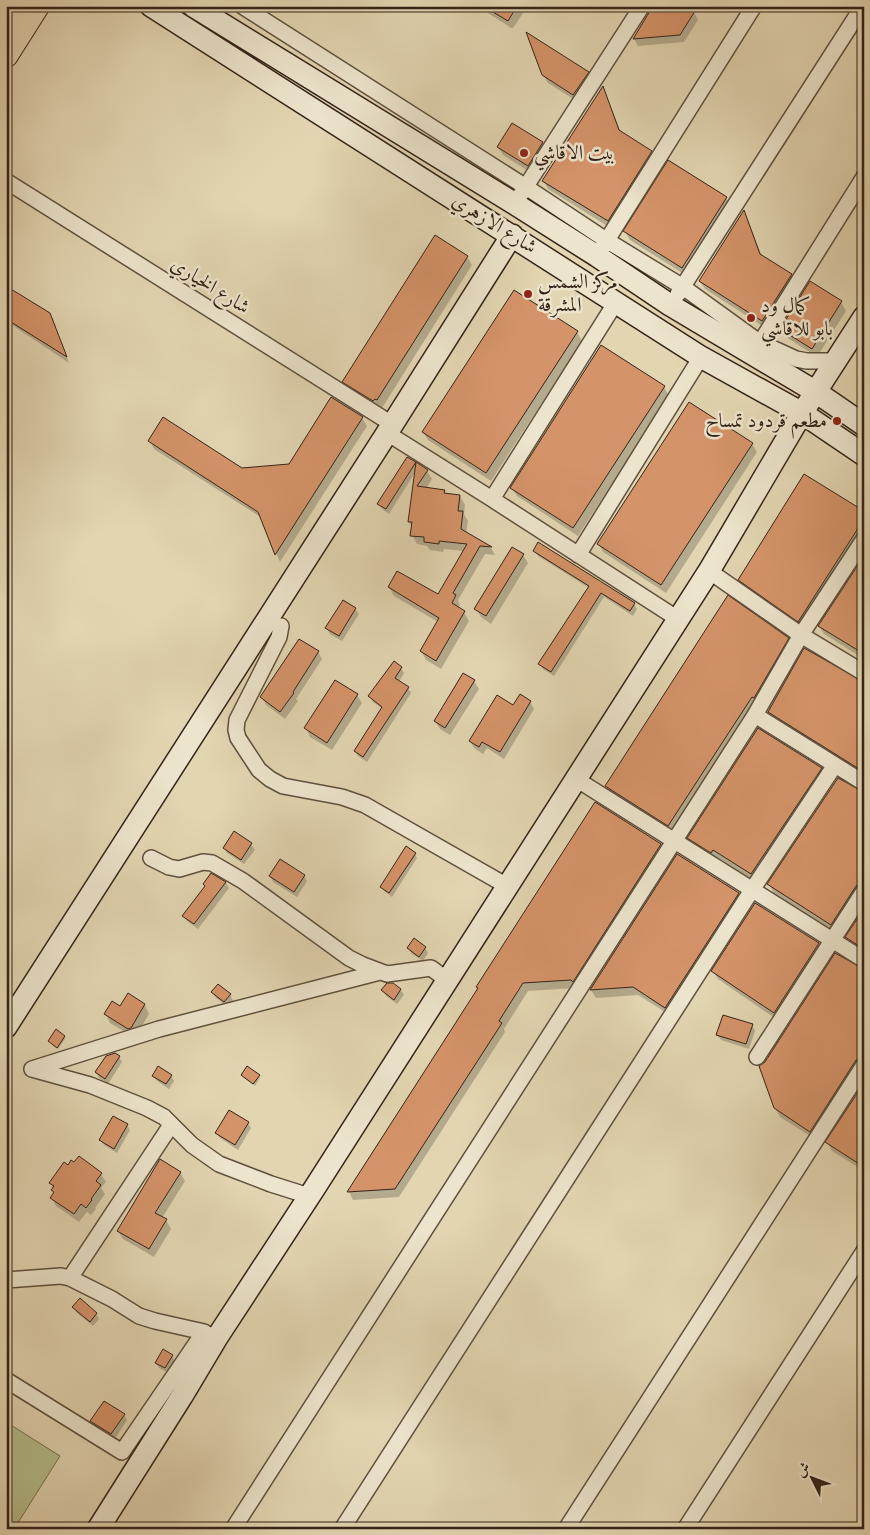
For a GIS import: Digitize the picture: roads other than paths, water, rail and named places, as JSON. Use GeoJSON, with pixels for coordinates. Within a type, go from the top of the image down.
{"type":"FeatureCollection","features":[{"type":"Feature","properties":{"kind":"main road"},"geometry":{"type":"LineString","coordinates":[[6,55],[37,6]]}},
{"type":"Feature","properties":{"kind":"street","name":"شارع الازهري"},"geometry":{"type":"LineString","coordinates":[[150,6],[512,235],[701,358],[802,413],[864,455]]}},
{"type":"Feature","properties":{"kind":"street","name":"شارع الازهري"},"geometry":{"type":"LineString","coordinates":[[193,6],[520,195],[602,248],[670,305],[756,348],[864,425]]}},
{"type":"Feature","properties":{"kind":"street"},"geometry":{"type":"LineString","coordinates":[[242,6],[520,195],[642,6]]}},
{"type":"Feature","properties":{"kind":"street"},"geometry":{"type":"LineString","coordinates":[[754,6],[602,248],[683,287],[756,348],[807,361],[836,361]]}},
{"type":"Feature","properties":{"kind":"street"},"geometry":{"type":"LineString","coordinates":[[670,305],[863,6]]}},
{"type":"Feature","properties":{"kind":"street"},"geometry":{"type":"LineString","coordinates":[[756,348],[864,177]]}},
{"type":"Feature","properties":{"kind":"street","name":"شارع الخياري"},"geometry":{"type":"LineString","coordinates":[[6,181],[390,429],[578,556],[678,619]]}},
{"type":"Feature","properties":{"kind":"street"},"geometry":{"type":"LineString","coordinates":[[6,1027],[390,429],[512,235]]}},
{"type":"Feature","properties":{"kind":"street"},"geometry":{"type":"LineString","coordinates":[[492,499],[616,302]]}},
{"type":"Feature","properties":{"kind":"street"},"geometry":{"type":"LineString","coordinates":[[6,1380],[122,1452],[210,1336],[309,1196],[709,571],[802,413],[864,316]]}},
{"type":"Feature","properties":{"kind":"street"},"geometry":{"type":"LineString","coordinates":[[578,556],[701,358]]}},
{"type":"Feature","properties":{"kind":"street"},"geometry":{"type":"LineString","coordinates":[[233,1529],[755,715],[801,634],[864,539]]}},
{"type":"Feature","properties":{"kind":"street"},"geometry":{"type":"LineString","coordinates":[[709,571],[801,634],[864,673]]}},
{"type":"Feature","properties":{"kind":"street"},"geometry":{"type":"LineString","coordinates":[[281,626],[280,637],[237,720],[236,730],[238,738],[259,770],[283,786],[342,797],[365,805],[507,886]]}},
{"type":"Feature","properties":{"kind":"street"},"geometry":{"type":"LineString","coordinates":[[755,715],[864,783]]}},
{"type":"Feature","properties":{"kind":"street"},"geometry":{"type":"LineString","coordinates":[[342,1529],[752,890],[835,765]]}},
{"type":"Feature","properties":{"kind":"street"},"geometry":{"type":"LineString","coordinates":[[576,780],[864,960]]}},
{"type":"Feature","properties":{"kind":"street"},"geometry":{"type":"LineString","coordinates":[[151,858],[169,867],[179,869],[203,862],[212,863],[243,881],[349,958],[380,972]]}},
{"type":"Feature","properties":{"kind":"street"},"geometry":{"type":"LineString","coordinates":[[758,1057],[864,891]]}},
{"type":"Feature","properties":{"kind":"street"},"geometry":{"type":"LineString","coordinates":[[309,1196],[219,1164],[192,1145],[164,1117],[139,1105],[90,1085],[32,1068],[159,1029],[380,972],[400,973],[431,968],[447,980]]}},
{"type":"Feature","properties":{"kind":"street"},"geometry":{"type":"LineString","coordinates":[[566,1529],[864,1065]]}},
{"type":"Feature","properties":{"kind":"street"},"geometry":{"type":"LineString","coordinates":[[70,1278],[171,1124]]}},
{"type":"Feature","properties":{"kind":"street"},"geometry":{"type":"LineString","coordinates":[[685,1529],[864,1251]]}},
{"type":"Feature","properties":{"kind":"street"},"geometry":{"type":"LineString","coordinates":[[6,1280],[61,1276],[70,1278],[112,1299],[139,1316],[210,1336]]}},
{"type":"Feature","properties":{"kind":"street"},"geometry":{"type":"LineString","coordinates":[[98,1529],[182,1396],[210,1336]]}},
{"type":"Feature","properties":{"kind":"place","name":"بيت الاقاشي"},"geometry":{"type":"Point","coordinates":[524,153]}},
{"type":"Feature","properties":{"kind":"place","name":"مركز الشمس المشرقة"},"geometry":{"type":"Point","coordinates":[528,294]}},
{"type":"Feature","properties":{"kind":"place","name":"كمال ود بابو للاقاشي"},"geometry":{"type":"Point","coordinates":[751,318]}},
{"type":"Feature","properties":{"kind":"place","name":"مطعم قردود تمساح"},"geometry":{"type":"Point","coordinates":[837,421]}}]}
